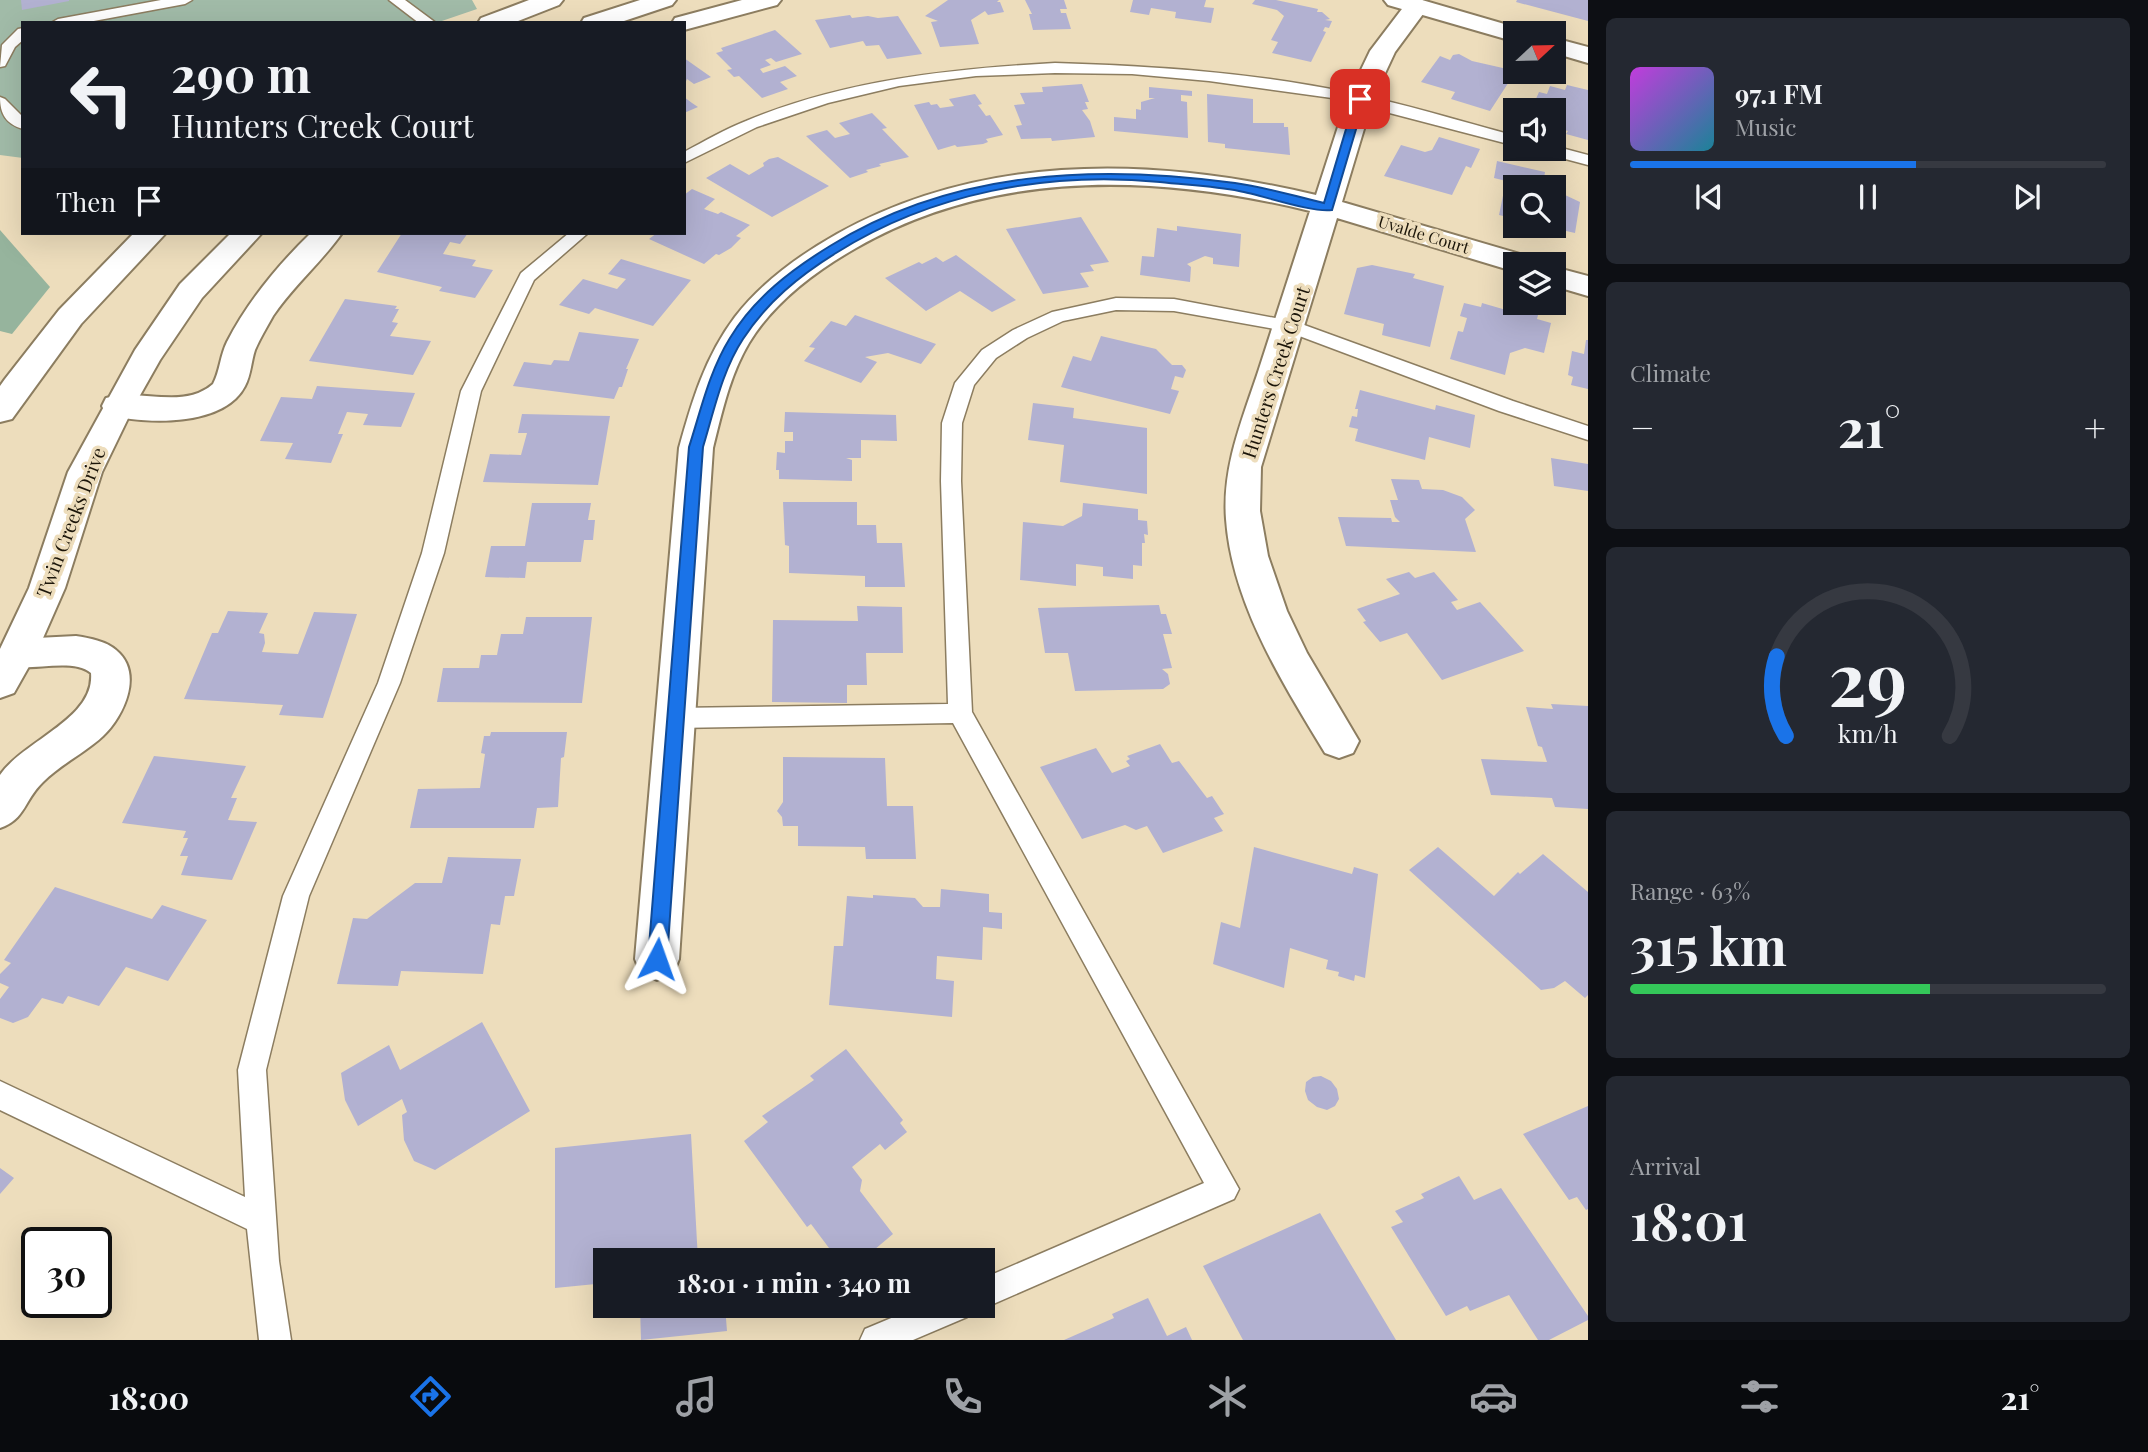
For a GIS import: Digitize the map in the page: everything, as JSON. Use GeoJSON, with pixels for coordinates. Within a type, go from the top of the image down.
{"type":"FeatureCollection","features":[{"type":"Feature","properties":{"kind":"street"},"geometry":{"type":"LineString","coordinates":[[495,21],[551,0]]}},
{"type":"Feature","properties":{"kind":"street"},"geometry":{"type":"LineString","coordinates":[[599,21],[664,0]]}},
{"type":"Feature","properties":{"kind":"street"},"geometry":{"type":"LineString","coordinates":[[686,22],[769,0]]}},
{"type":"Feature","properties":{"kind":"street"},"geometry":{"type":"LineString","coordinates":[[1406,3],[1503,31]]}},
{"type":"Feature","properties":{"kind":"street","name":"Hunters Creek Court"},"geometry":{"type":"LineString","coordinates":[[1339,741],[1298,675],[1273,628],[1255,580],[1244,523],[1244,467],[1360,99],[1406,3]]}},
{"type":"Feature","properties":{"kind":"street"},"geometry":{"type":"LineString","coordinates":[[1566,49],[1588,55]]}},
{"type":"Feature","properties":{"kind":"street","name":"Uvalde Court"},"geometry":{"type":"LineString","coordinates":[[657,959],[696,447],[719,370],[736,339],[771,295],[794,274],[841,243],[892,216],[951,196],[1023,182],[1095,176],[1171,178],[1237,187],[1328,207],[1437,237],[1503,259]]}},
{"type":"Feature","properties":{"kind":"street"},"geometry":{"type":"LineString","coordinates":[[0,411],[24,374],[92,292],[149,235]]}},
{"type":"Feature","properties":{"kind":"street","name":"Twin Creeks Drive"},"geometry":{"type":"LineString","coordinates":[[6,664],[47,588],[85,472],[118,406],[146,357],[191,291],[245,235]]}},
{"type":"Feature","properties":{"kind":"street"},"geometry":{"type":"LineString","coordinates":[[118,406],[170,408],[219,397],[232,384],[235,358],[242,342],[272,297],[325,235]]}},
{"type":"Feature","properties":{"kind":"street"},"geometry":{"type":"LineString","coordinates":[[1566,279],[1588,286]]}},
{"type":"Feature","properties":{"kind":"street"},"geometry":{"type":"LineString","coordinates":[[0,810],[26,772],[88,725],[110,694],[112,674],[110,666],[102,658],[87,652],[71,652],[6,664]]}},
{"type":"Feature","properties":{"kind":"lane"},"geometry":{"type":"LineString","coordinates":[[69,21],[184,0]]}},
{"type":"Feature","properties":{"kind":"lane"},"geometry":{"type":"LineString","coordinates":[[396,0],[426,21]]}},
{"type":"Feature","properties":{"kind":"lane"},"geometry":{"type":"LineString","coordinates":[[0,63],[9,45],[21,34]]}},
{"type":"Feature","properties":{"kind":"lane"},"geometry":{"type":"LineString","coordinates":[[686,157],[711,142],[799,105],[898,83],[981,70],[1153,69],[1217,76],[1360,99],[1503,138]]}},
{"type":"Feature","properties":{"kind":"lane"},"geometry":{"type":"LineString","coordinates":[[0,102],[11,116],[21,123]]}},
{"type":"Feature","properties":{"kind":"lane"},"geometry":{"type":"LineString","coordinates":[[1566,154],[1588,160]]}},
{"type":"Feature","properties":{"kind":"lane"},"geometry":{"type":"LineString","coordinates":[[275,1340],[264,1261],[252,1070],[296,896],[389,683],[433,553],[471,391],[527,277],[577,235]]}},
{"type":"Feature","properties":{"kind":"lane"},"geometry":{"type":"LineString","coordinates":[[995,1288],[1224,1189],[960,713],[951,481],[952,423],[965,383],[989,354],[1020,334],[1058,316],[1116,304],[1174,305],[1290,327],[1506,407],[1588,433]]}},
{"type":"Feature","properties":{"kind":"lane"},"geometry":{"type":"LineString","coordinates":[[676,718],[960,713]]}},
{"type":"Feature","properties":{"kind":"lane"},"geometry":{"type":"LineString","coordinates":[[0,1096],[262,1221]]}},
{"type":"Feature","properties":{"kind":"lane"},"geometry":{"type":"LineString","coordinates":[[877,1340],[928,1318]]}},
{"type":"Feature","properties":{"kind":"green space"},"geometry":{"type":"Polygon","coordinates":[[[0,0],[472,0],[477,9],[442,21],[21,21],[21,158],[0,155],[0,0]]]}},
{"type":"Feature","properties":{"kind":"green space"},"geometry":{"type":"Polygon","coordinates":[[[0,230],[50,287],[12,334],[0,331],[0,230]]]}},
{"type":"Feature","properties":{"kind":"building"},"geometry":{"type":"Polygon","coordinates":[[[21,0],[69,0],[69,1],[22,10],[21,0]]]}},
{"type":"Feature","properties":{"kind":"building"},"geometry":{"type":"Polygon","coordinates":[[[948,0],[999,0],[997,2],[1000,2],[1004,12],[988,15],[985,11],[971,20],[979,44],[940,47],[931,22],[938,21],[925,16],[948,0]]]}},
{"type":"Feature","properties":{"kind":"building"},"geometry":{"type":"Polygon","coordinates":[[[1025,0],[1064,0],[1067,9],[1060,9],[1061,13],[1066,13],[1071,29],[1033,30],[1029,14],[1032,14],[1025,0]]]}},
{"type":"Feature","properties":{"kind":"building"},"geometry":{"type":"Polygon","coordinates":[[[1133,0],[1206,0],[1204,7],[1214,8],[1211,23],[1175,18],[1176,12],[1151,8],[1149,15],[1130,12],[1133,0]]]}},
{"type":"Feature","properties":{"kind":"building"},"geometry":{"type":"Polygon","coordinates":[[[1255,0],[1276,0],[1318,9],[1317,12],[1322,12],[1330,19],[1325,20],[1332,21],[1329,28],[1325,27],[1323,31],[1326,32],[1311,62],[1272,53],[1278,42],[1271,40],[1284,16],[1277,10],[1252,4],[1255,0]]]}},
{"type":"Feature","properties":{"kind":"building"},"geometry":{"type":"Polygon","coordinates":[[[1588,0],[1588,21],[1516,2],[1588,0]]]}},
{"type":"Feature","properties":{"kind":"building"},"geometry":{"type":"Polygon","coordinates":[[[850,15],[852,18],[898,16],[922,54],[887,59],[879,45],[866,46],[863,41],[830,48],[815,20],[850,15]]]}},
{"type":"Feature","properties":{"kind":"building"},"geometry":{"type":"Polygon","coordinates":[[[775,30],[802,54],[776,62],[771,58],[765,60],[771,65],[760,69],[763,73],[785,66],[797,76],[780,82],[788,89],[762,98],[739,76],[734,77],[727,70],[732,69],[716,53],[723,51],[721,48],[775,30]]]}},
{"type":"Feature","properties":{"kind":"building"},"geometry":{"type":"Polygon","coordinates":[[[1459,54],[1472,61],[1503,68],[1503,84],[1508,84],[1490,111],[1451,99],[1455,92],[1421,82],[1440,56],[1450,60],[1453,55],[1459,54]]]}},
{"type":"Feature","properties":{"kind":"building"},"geometry":{"type":"Polygon","coordinates":[[[686,59],[711,77],[694,84],[687,79],[686,81],[686,59]]]}},
{"type":"Feature","properties":{"kind":"building"},"geometry":{"type":"Polygon","coordinates":[[[1082,84],[1089,102],[1085,102],[1088,109],[1082,110],[1090,121],[1095,137],[1052,141],[1051,138],[1021,139],[1016,126],[1022,125],[1014,105],[1025,104],[1020,93],[1043,92],[1042,87],[1082,84]]]}},
{"type":"Feature","properties":{"kind":"building"},"geometry":{"type":"Polygon","coordinates":[[[1567,85],[1588,90],[1588,140],[1566,134],[1566,98],[1536,98],[1539,92],[1547,94],[1550,86],[1565,90],[1567,85]]]}},
{"type":"Feature","properties":{"kind":"building"},"geometry":{"type":"Polygon","coordinates":[[[1149,87],[1192,91],[1192,96],[1181,95],[1181,101],[1187,102],[1188,138],[1114,131],[1114,117],[1136,119],[1136,109],[1141,110],[1141,102],[1155,98],[1149,98],[1149,87]]]}},
{"type":"Feature","properties":{"kind":"building"},"geometry":{"type":"Polygon","coordinates":[[[975,94],[982,104],[978,105],[986,116],[990,115],[1003,135],[986,139],[988,142],[983,144],[955,145],[938,150],[914,105],[929,102],[940,108],[954,106],[949,99],[975,94]]]}},
{"type":"Feature","properties":{"kind":"building"},"geometry":{"type":"Polygon","coordinates":[[[1207,94],[1253,99],[1253,123],[1284,123],[1284,127],[1288,127],[1290,155],[1225,148],[1225,144],[1208,142],[1207,94]]]}},
{"type":"Feature","properties":{"kind":"building"},"geometry":{"type":"Polygon","coordinates":[[[686,98],[692,103],[698,107],[686,112],[686,98]]]}},
{"type":"Feature","properties":{"kind":"building"},"geometry":{"type":"Polygon","coordinates":[[[872,113],[887,128],[882,129],[909,157],[879,164],[881,166],[850,178],[806,136],[827,130],[835,138],[850,134],[839,123],[872,113]]]}},
{"type":"Feature","properties":{"kind":"building"},"geometry":{"type":"Polygon","coordinates":[[[1439,137],[1480,149],[1471,168],[1466,166],[1452,195],[1384,176],[1401,145],[1425,152],[1432,150],[1439,137]]]}},
{"type":"Feature","properties":{"kind":"building"},"geometry":{"type":"Polygon","coordinates":[[[778,157],[829,186],[772,217],[706,178],[730,164],[749,175],[764,166],[763,163],[769,159],[778,157]]]}},
{"type":"Feature","properties":{"kind":"building"},"geometry":{"type":"Polygon","coordinates":[[[1497,161],[1545,172],[1545,175],[1503,175],[1503,180],[1494,178],[1497,161]]]}},
{"type":"Feature","properties":{"kind":"building"},"geometry":{"type":"Polygon","coordinates":[[[692,189],[715,199],[704,209],[718,214],[721,212],[750,225],[736,236],[741,238],[731,248],[716,254],[704,264],[649,239],[654,235],[686,235],[686,194],[692,189]]]}},
{"type":"Feature","properties":{"kind":"building"},"geometry":{"type":"Polygon","coordinates":[[[1566,195],[1580,202],[1575,233],[1566,231],[1566,195]]]}},
{"type":"Feature","properties":{"kind":"building"},"geometry":{"type":"Polygon","coordinates":[[[1503,196],[1503,216],[1499,215],[1503,196]]]}},
{"type":"Feature","properties":{"kind":"building"},"geometry":{"type":"Polygon","coordinates":[[[1081,217],[1109,262],[1090,265],[1094,271],[1080,273],[1089,287],[1043,294],[1006,229],[1081,217]]]}},
{"type":"Feature","properties":{"kind":"building"},"geometry":{"type":"Polygon","coordinates":[[[1177,226],[1241,234],[1239,267],[1213,264],[1213,258],[1205,256],[1187,264],[1191,267],[1190,282],[1140,275],[1142,256],[1154,257],[1157,228],[1177,231],[1177,226]]]}},
{"type":"Feature","properties":{"kind":"building"},"geometry":{"type":"Polygon","coordinates":[[[401,235],[467,235],[460,244],[450,242],[443,254],[476,260],[472,266],[493,270],[475,298],[439,291],[442,287],[377,272],[401,235]]]}},
{"type":"Feature","properties":{"kind":"building"},"geometry":{"type":"Polygon","coordinates":[[[956,255],[1016,300],[992,312],[960,291],[926,311],[885,278],[919,262],[922,264],[936,257],[943,262],[956,255]]]}},
{"type":"Feature","properties":{"kind":"building"},"geometry":{"type":"Polygon","coordinates":[[[621,259],[691,280],[653,326],[595,308],[589,314],[559,305],[583,279],[617,289],[626,279],[608,274],[621,259]]]}},
{"type":"Feature","properties":{"kind":"building"},"geometry":{"type":"Polygon","coordinates":[[[1372,265],[1415,274],[1413,278],[1444,286],[1430,347],[1382,335],[1384,324],[1344,314],[1357,268],[1372,265]]]}},
{"type":"Feature","properties":{"kind":"building"},"geometry":{"type":"Polygon","coordinates":[[[345,299],[397,306],[395,309],[399,309],[392,322],[398,323],[390,336],[431,341],[413,375],[309,361],[345,299]]]}},
{"type":"Feature","properties":{"kind":"building"},"geometry":{"type":"Polygon","coordinates":[[[1464,303],[1481,307],[1482,303],[1503,309],[1503,315],[1538,315],[1537,319],[1551,323],[1544,353],[1525,348],[1510,353],[1505,375],[1450,359],[1458,331],[1463,332],[1467,318],[1460,316],[1464,303]]]}},
{"type":"Feature","properties":{"kind":"building"},"geometry":{"type":"Polygon","coordinates":[[[855,315],[936,344],[921,364],[888,353],[865,357],[877,362],[861,383],[804,361],[815,348],[809,347],[831,321],[846,326],[855,315]]]}},
{"type":"Feature","properties":{"kind":"building"},"geometry":{"type":"Polygon","coordinates":[[[579,332],[639,339],[626,369],[622,387],[619,387],[614,399],[513,386],[524,362],[551,365],[554,360],[569,361],[579,332]]]}},
{"type":"Feature","properties":{"kind":"building"},"geometry":{"type":"Polygon","coordinates":[[[1101,336],[1156,349],[1172,365],[1182,365],[1186,370],[1183,378],[1175,376],[1171,389],[1179,391],[1170,414],[1061,387],[1073,356],[1091,361],[1101,336]]]}},
{"type":"Feature","properties":{"kind":"building"},"geometry":{"type":"Polygon","coordinates":[[[1586,340],[1588,389],[1571,385],[1573,377],[1568,375],[1572,351],[1584,354],[1586,340]]]}},
{"type":"Feature","properties":{"kind":"building"},"geometry":{"type":"Polygon","coordinates":[[[317,386],[415,393],[401,427],[363,425],[368,414],[347,412],[338,434],[343,434],[331,463],[285,459],[293,443],[260,441],[281,397],[312,399],[317,386]]]}},
{"type":"Feature","properties":{"kind":"building"},"geometry":{"type":"Polygon","coordinates":[[[1360,390],[1435,410],[1436,405],[1475,415],[1470,448],[1429,437],[1425,460],[1355,441],[1358,429],[1349,427],[1352,416],[1357,417],[1358,409],[1355,409],[1360,390]]]}},
{"type":"Feature","properties":{"kind":"building"},"geometry":{"type":"Polygon","coordinates":[[[1033,403],[1074,408],[1073,418],[1147,428],[1147,494],[1060,482],[1064,445],[1028,440],[1033,403]]]}},
{"type":"Feature","properties":{"kind":"building"},"geometry":{"type":"Polygon","coordinates":[[[785,412],[896,415],[897,441],[861,440],[861,458],[846,458],[852,460],[852,481],[779,479],[779,470],[776,470],[777,452],[785,453],[785,441],[793,441],[793,432],[784,432],[785,412]]]}},
{"type":"Feature","properties":{"kind":"building"},"geometry":{"type":"Polygon","coordinates":[[[522,414],[610,416],[598,485],[483,482],[490,454],[521,455],[527,433],[518,433],[522,414]]]}},
{"type":"Feature","properties":{"kind":"building"},"geometry":{"type":"Polygon","coordinates":[[[1551,458],[1588,464],[1588,491],[1554,486],[1551,458]]]}},
{"type":"Feature","properties":{"kind":"building"},"geometry":{"type":"Polygon","coordinates":[[[1391,479],[1419,480],[1422,489],[1443,490],[1462,497],[1475,510],[1465,519],[1476,552],[1346,546],[1338,517],[1391,518],[1392,522],[1400,522],[1395,517],[1390,500],[1398,500],[1391,479]]]}},
{"type":"Feature","properties":{"kind":"building"},"geometry":{"type":"Polygon","coordinates":[[[783,502],[857,502],[857,525],[876,525],[877,543],[902,543],[905,587],[865,587],[865,576],[789,573],[789,546],[785,545],[783,502]]]}},
{"type":"Feature","properties":{"kind":"building"},"geometry":{"type":"Polygon","coordinates":[[[532,503],[591,503],[588,520],[595,520],[593,540],[584,540],[581,562],[527,562],[525,578],[485,577],[491,546],[525,546],[532,503]]]}},
{"type":"Feature","properties":{"kind":"building"},"geometry":{"type":"Polygon","coordinates":[[[1083,503],[1138,509],[1138,520],[1147,521],[1148,535],[1144,534],[1145,543],[1142,543],[1142,566],[1133,565],[1133,579],[1103,576],[1103,567],[1076,564],[1076,586],[1020,580],[1023,522],[1063,526],[1082,516],[1083,503]]]}},
{"type":"Feature","properties":{"kind":"building"},"geometry":{"type":"Polygon","coordinates":[[[1409,572],[1415,578],[1434,572],[1458,600],[1451,602],[1457,610],[1480,602],[1524,651],[1442,680],[1407,633],[1380,642],[1363,622],[1366,621],[1357,609],[1400,594],[1386,579],[1409,572]]]}},
{"type":"Feature","properties":{"kind":"building"},"geometry":{"type":"Polygon","coordinates":[[[1159,605],[1161,614],[1166,614],[1172,634],[1163,634],[1172,668],[1162,669],[1168,674],[1170,684],[1163,689],[1075,691],[1068,653],[1045,653],[1038,608],[1159,605]]]}},
{"type":"Feature","properties":{"kind":"building"},"geometry":{"type":"Polygon","coordinates":[[[857,606],[902,607],[903,653],[866,653],[867,685],[847,685],[847,703],[772,702],[773,620],[858,621],[857,606]]]}},
{"type":"Feature","properties":{"kind":"building"},"geometry":{"type":"Polygon","coordinates":[[[228,611],[268,613],[259,633],[264,634],[262,652],[298,654],[314,612],[357,614],[323,718],[279,715],[283,705],[184,699],[212,633],[218,633],[228,611]]]}},
{"type":"Feature","properties":{"kind":"building"},"geometry":{"type":"Polygon","coordinates":[[[526,617],[592,617],[582,703],[437,702],[443,668],[479,668],[481,655],[497,655],[501,634],[523,634],[526,617]]]}},
{"type":"Feature","properties":{"kind":"building"},"geometry":{"type":"Polygon","coordinates":[[[1551,704],[1588,706],[1588,809],[1555,807],[1552,798],[1491,795],[1481,759],[1547,762],[1542,747],[1538,746],[1526,707],[1553,709],[1551,704]]]}},
{"type":"Feature","properties":{"kind":"building"},"geometry":{"type":"Polygon","coordinates":[[[491,732],[567,732],[564,757],[561,758],[558,807],[537,808],[534,828],[410,828],[418,789],[480,788],[485,754],[481,753],[484,736],[490,736],[491,732]]]}},
{"type":"Feature","properties":{"kind":"building"},"geometry":{"type":"Polygon","coordinates":[[[1160,744],[1172,763],[1179,761],[1207,798],[1212,796],[1224,814],[1214,818],[1223,831],[1163,853],[1147,826],[1136,830],[1125,825],[1082,839],[1040,767],[1096,748],[1112,773],[1130,766],[1126,761],[1130,759],[1127,756],[1160,744]]]}},
{"type":"Feature","properties":{"kind":"building"},"geometry":{"type":"Polygon","coordinates":[[[154,756],[246,766],[231,798],[237,798],[228,820],[257,822],[232,880],[181,875],[188,856],[180,856],[188,838],[183,838],[186,831],[122,823],[154,756]]]}},
{"type":"Feature","properties":{"kind":"building"},"geometry":{"type":"Polygon","coordinates":[[[783,757],[885,758],[887,806],[913,806],[916,859],[866,859],[865,847],[798,846],[798,826],[783,826],[782,817],[777,811],[783,802],[783,757]]]}},
{"type":"Feature","properties":{"kind":"building"},"geometry":{"type":"Polygon","coordinates":[[[1254,847],[1352,874],[1354,867],[1378,874],[1365,978],[1355,975],[1354,981],[1338,976],[1339,972],[1326,969],[1328,960],[1290,948],[1284,988],[1213,964],[1221,922],[1240,928],[1254,847]]]}},
{"type":"Feature","properties":{"kind":"building"},"geometry":{"type":"Polygon","coordinates":[[[1438,847],[1494,896],[1518,872],[1520,874],[1543,854],[1588,892],[1588,995],[1585,998],[1565,981],[1554,988],[1541,990],[1409,870],[1438,847]]]}},
{"type":"Feature","properties":{"kind":"building"},"geometry":{"type":"Polygon","coordinates":[[[448,857],[521,859],[514,896],[505,896],[500,925],[491,924],[483,974],[401,971],[398,986],[337,984],[353,918],[367,919],[415,883],[442,883],[448,857]]]}},
{"type":"Feature","properties":{"kind":"building"},"geometry":{"type":"Polygon","coordinates":[[[55,887],[152,919],[162,905],[207,920],[168,981],[126,967],[99,1006],[68,996],[63,1004],[42,998],[28,1017],[13,1023],[0,1018],[0,999],[9,987],[0,983],[0,974],[11,963],[4,960],[55,887]]]}},
{"type":"Feature","properties":{"kind":"building"},"geometry":{"type":"Polygon","coordinates":[[[941,889],[989,894],[989,912],[1002,913],[1002,929],[983,927],[982,960],[937,956],[936,979],[954,981],[952,1017],[829,1005],[834,946],[843,946],[847,896],[915,898],[923,907],[940,907],[941,889]]]}},
{"type":"Feature","properties":{"kind":"building"},"geometry":{"type":"Polygon","coordinates":[[[482,1022],[530,1111],[435,1170],[414,1161],[404,1140],[402,1115],[407,1112],[402,1099],[358,1126],[345,1100],[341,1073],[389,1045],[400,1070],[482,1022]]]}},
{"type":"Feature","properties":{"kind":"building"},"geometry":{"type":"Polygon","coordinates":[[[846,1049],[903,1120],[900,1123],[907,1132],[885,1150],[880,1144],[852,1167],[862,1180],[860,1191],[893,1234],[876,1248],[829,1248],[811,1224],[807,1227],[744,1141],[768,1122],[762,1116],[814,1080],[810,1076],[846,1049]]]}},
{"type":"Feature","properties":{"kind":"building"},"geometry":{"type":"Polygon","coordinates":[[[1321,1076],[1331,1081],[1337,1089],[1339,1099],[1335,1106],[1327,1110],[1308,1100],[1305,1091],[1306,1082],[1321,1076]]]}},
{"type":"Feature","properties":{"kind":"building"},"geometry":{"type":"Polygon","coordinates":[[[1588,1106],[1586,1210],[1577,1197],[1569,1200],[1523,1134],[1588,1106]]]}},
{"type":"Feature","properties":{"kind":"building"},"geometry":{"type":"Polygon","coordinates":[[[691,1134],[697,1248],[593,1248],[593,1284],[555,1288],[555,1148],[691,1134]]]}},
{"type":"Feature","properties":{"kind":"building"},"geometry":{"type":"Polygon","coordinates":[[[0,1168],[14,1178],[0,1194],[0,1168]]]}},
{"type":"Feature","properties":{"kind":"building"},"geometry":{"type":"Polygon","coordinates":[[[1459,1176],[1474,1200],[1501,1188],[1588,1316],[1588,1320],[1549,1340],[1538,1340],[1509,1295],[1470,1311],[1467,1306],[1446,1316],[1391,1227],[1403,1222],[1395,1211],[1424,1198],[1421,1194],[1459,1176]]]}},
{"type":"Feature","properties":{"kind":"building"},"geometry":{"type":"Polygon","coordinates":[[[1320,1213],[1396,1340],[1243,1340],[1203,1266],[1320,1213]]]}},
{"type":"Feature","properties":{"kind":"building"},"geometry":{"type":"Polygon","coordinates":[[[1148,1298],[1167,1336],[1186,1327],[1192,1340],[1064,1340],[1114,1318],[1112,1314],[1148,1298]]]}},
{"type":"Feature","properties":{"kind":"building"},"geometry":{"type":"Polygon","coordinates":[[[640,1318],[726,1318],[727,1331],[641,1340],[640,1318]]]}},
{"type":"Feature","properties":{"kind":"route"},"geometry":{"type":"LineString","coordinates":[[657,959],[696,447],[719,370],[754,314],[794,274],[865,229],[922,205],[987,187],[1095,176],[1171,178],[1275,194],[1328,207],[1360,99]]}}]}
